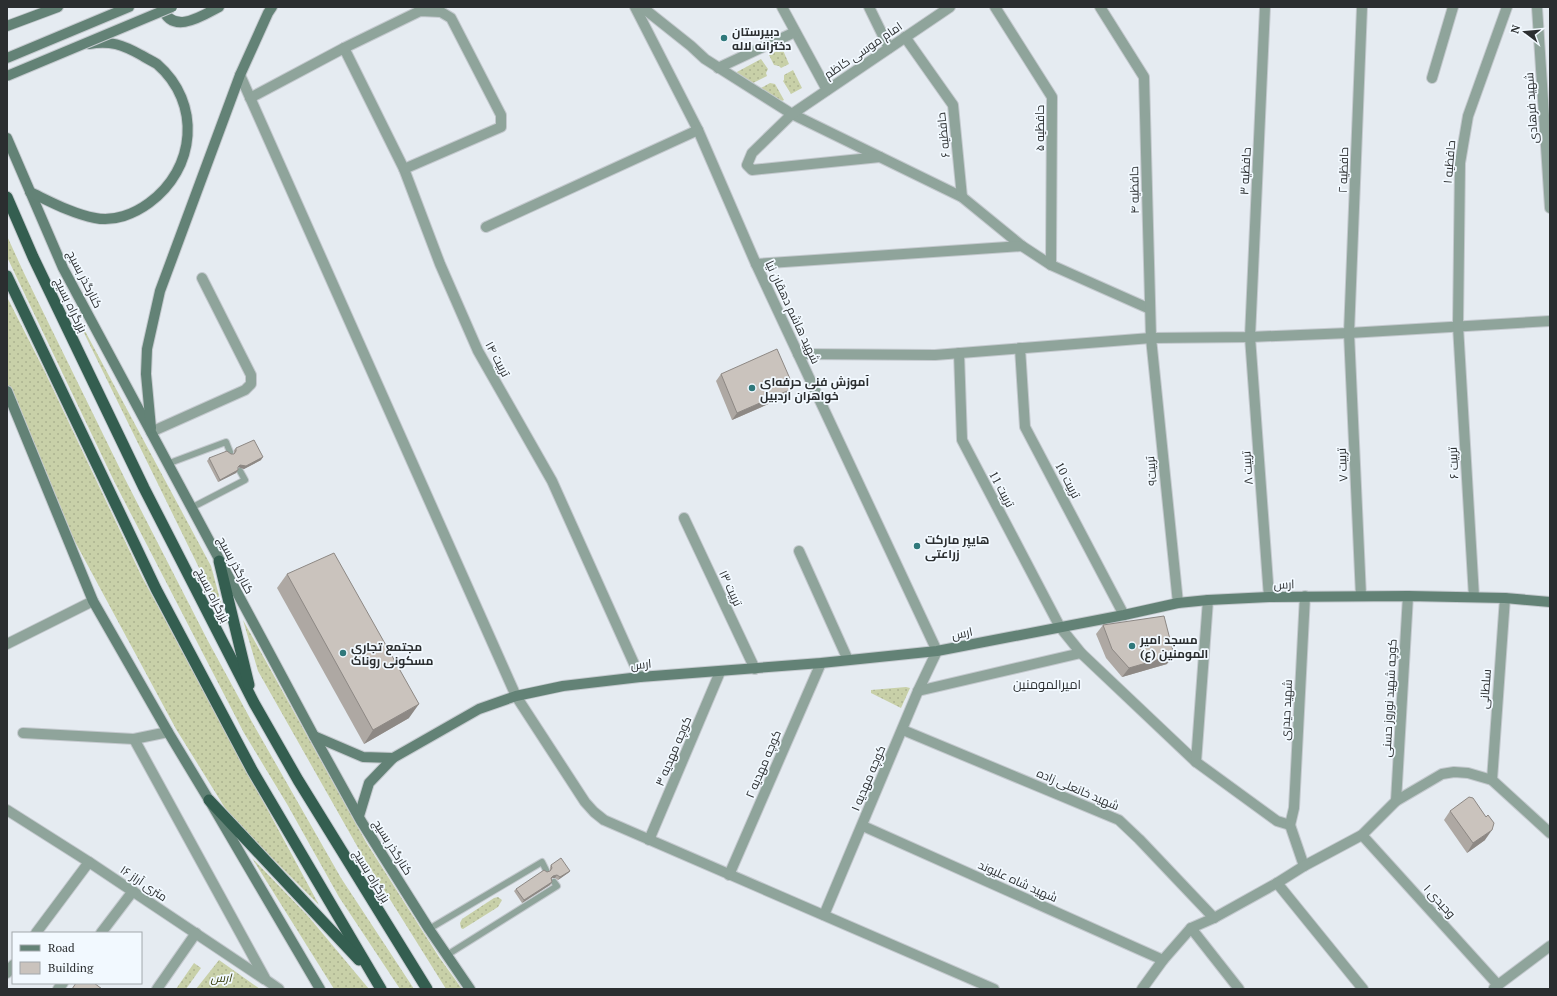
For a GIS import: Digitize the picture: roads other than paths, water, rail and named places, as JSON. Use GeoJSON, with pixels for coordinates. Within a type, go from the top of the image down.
{"type":"FeatureCollection","features":[{"type":"Feature","properties":{"kind":"highway","name":"بزرگراه بسیج"},"geometry":{"type":"LineString","coordinates":[[7,197],[33,257],[144,488],[254,703],[298,780],[426,989]]}},
{"type":"Feature","properties":{"kind":"highway"},"geometry":{"type":"LineString","coordinates":[[7,276],[156,589],[252,770],[381,989]]}},
{"type":"Feature","properties":{"kind":"highway"},"geometry":{"type":"LineString","coordinates":[[219,561],[254,703]]}},
{"type":"Feature","properties":{"kind":"highway"},"geometry":{"type":"LineString","coordinates":[[209,800],[373,976]]}},
{"type":"Feature","properties":{"kind":"main road"},"geometry":{"type":"LineString","coordinates":[[7,26],[58,7]]}},
{"type":"Feature","properties":{"kind":"main road"},"geometry":{"type":"LineString","coordinates":[[7,58],[129,7]]}},
{"type":"Feature","properties":{"kind":"main road"},"geometry":{"type":"LineString","coordinates":[[162,7],[167,16],[178,22],[196,20],[219,7]]}},
{"type":"Feature","properties":{"kind":"main road"},"geometry":{"type":"LineString","coordinates":[[7,76],[172,7]]}},
{"type":"Feature","properties":{"kind":"main road"},"geometry":{"type":"LineString","coordinates":[[151,432],[146,374],[147,349],[160,291],[240,75],[272,7]]}},
{"type":"Feature","properties":{"kind":"main road"},"geometry":{"type":"LineString","coordinates":[[30,192],[76,213],[96,219],[118,218],[140,210],[157,197],[171,183],[182,163],[187,145],[188,126],[184,106],[177,88],[168,76],[156,64],[132,50],[116,44],[103,41],[78,46]]}},
{"type":"Feature","properties":{"kind":"main road","name":"کنارگذر بسیج"},"geometry":{"type":"LineString","coordinates":[[7,138],[63,268],[314,736],[359,816],[429,929],[470,989]]}},
{"type":"Feature","properties":{"kind":"main road"},"geometry":{"type":"LineString","coordinates":[[7,391],[93,601],[168,732],[320,989]]}},
{"type":"Feature","properties":{"kind":"main road","name":"ارس"},"geometry":{"type":"LineString","coordinates":[[359,816],[369,783],[393,758],[479,709],[516,696],[563,686],[640,677],[755,669],[936,651],[1124,615],[1178,603],[1208,600],[1305,596],[1408,596],[1505,598],[1550,602]]}},
{"type":"Feature","properties":{"kind":"main road"},"geometry":{"type":"LineString","coordinates":[[314,736],[363,757],[393,758]]}},
{"type":"Feature","properties":{"kind":"street","name":"شهید هاشم دهقان نیا"},"geometry":{"type":"LineString","coordinates":[[635,7],[698,130],[756,264],[936,651]]}},
{"type":"Feature","properties":{"kind":"street"},"geometry":{"type":"LineString","coordinates":[[642,7],[691,46],[705,60],[792,114],[962,196],[1022,246],[1051,265],[1150,309]]}},
{"type":"Feature","properties":{"kind":"street"},"geometry":{"type":"LineString","coordinates":[[782,7],[827,90]]}},
{"type":"Feature","properties":{"kind":"street"},"geometry":{"type":"LineString","coordinates":[[869,7],[890,48]]}},
{"type":"Feature","properties":{"kind":"street","name":"امام موسی کاظم"},"geometry":{"type":"LineString","coordinates":[[882,157],[752,170],[747,165],[752,153],[792,114],[950,7]]}},
{"type":"Feature","properties":{"kind":"street","name":"حافظیه ۵"},"geometry":{"type":"LineString","coordinates":[[995,7],[1052,97],[1051,265]]}},
{"type":"Feature","properties":{"kind":"street","name":"حافظیه ۴"},"geometry":{"type":"LineString","coordinates":[[1100,7],[1144,76],[1151,338]]}},
{"type":"Feature","properties":{"kind":"street","name":"حافظیه ۳"},"geometry":{"type":"LineString","coordinates":[[1250,337],[1265,7]]}},
{"type":"Feature","properties":{"kind":"street","name":"حافظیه ۲"},"geometry":{"type":"LineString","coordinates":[[1349,333],[1362,7]]}},
{"type":"Feature","properties":{"kind":"street"},"geometry":{"type":"LineString","coordinates":[[1432,78],[1453,7]]}},
{"type":"Feature","properties":{"kind":"street","name":"حافظیه ۱"},"geometry":{"type":"LineString","coordinates":[[1458,326],[1460,163],[1468,116],[1507,7]]}},
{"type":"Feature","properties":{"kind":"street","name":"شهید فرهادی"},"geometry":{"type":"LineString","coordinates":[[1537,7],[1550,208]]}},
{"type":"Feature","properties":{"kind":"street"},"geometry":{"type":"LineString","coordinates":[[250,98],[344,48],[420,11],[441,12],[451,18],[501,115],[501,127],[404,169]]}},
{"type":"Feature","properties":{"kind":"street"},"geometry":{"type":"LineString","coordinates":[[718,68],[796,32]]}},
{"type":"Feature","properties":{"kind":"street","name":"حافظیه ۶"},"geometry":{"type":"LineString","coordinates":[[905,37],[952,105],[962,196]]}},
{"type":"Feature","properties":{"kind":"street","name":"تربیت ۱۴"},"geometry":{"type":"LineString","coordinates":[[344,48],[404,169],[440,264],[467,326],[496,385],[552,481],[640,677]]}},
{"type":"Feature","properties":{"kind":"street"},"geometry":{"type":"LineString","coordinates":[[240,75],[516,696],[585,802],[604,820],[994,989]]}},
{"type":"Feature","properties":{"kind":"street"},"geometry":{"type":"LineString","coordinates":[[486,227],[698,130]]}},
{"type":"Feature","properties":{"kind":"street"},"geometry":{"type":"LineString","coordinates":[[756,264],[1022,246]]}},
{"type":"Feature","properties":{"kind":"street"},"geometry":{"type":"LineString","coordinates":[[151,432],[244,390],[251,384],[251,375],[202,278]]}},
{"type":"Feature","properties":{"kind":"street"},"geometry":{"type":"LineString","coordinates":[[798,354],[935,355],[1151,338],[1250,337],[1349,333],[1550,321]]}},
{"type":"Feature","properties":{"kind":"street","name":"تربیت ۶"},"geometry":{"type":"LineString","coordinates":[[1458,326],[1474,598]]}},
{"type":"Feature","properties":{"kind":"street","name":"تربیت ۷"},"geometry":{"type":"LineString","coordinates":[[1349,333],[1361,596]]}},
{"type":"Feature","properties":{"kind":"street","name":"تربیت ۸"},"geometry":{"type":"LineString","coordinates":[[1250,337],[1269,597]]}},
{"type":"Feature","properties":{"kind":"street","name":"تربیت۹"},"geometry":{"type":"LineString","coordinates":[[1151,338],[1178,603]]}},
{"type":"Feature","properties":{"kind":"street","name":"تربیت 10"},"geometry":{"type":"LineString","coordinates":[[1020,348],[1025,426],[1124,615]]}},
{"type":"Feature","properties":{"kind":"street","name":"تربیت 11"},"geometry":{"type":"LineString","coordinates":[[959,353],[962,440],[1060,627],[1081,653],[1196,762],[1277,821],[1290,825]]}},
{"type":"Feature","properties":{"kind":"street","name":"تربیت ۱۳"},"geometry":{"type":"LineString","coordinates":[[684,518],[755,669]]}},
{"type":"Feature","properties":{"kind":"street"},"geometry":{"type":"LineString","coordinates":[[799,551],[848,660]]}},
{"type":"Feature","properties":{"kind":"street","name":"شهید حیدری"},"geometry":{"type":"LineString","coordinates":[[1290,825],[1294,808],[1305,596]]}},
{"type":"Feature","properties":{"kind":"street","name":"کوچه شهید نوروز حسنی"},"geometry":{"type":"LineString","coordinates":[[1396,801],[1408,596]]}},
{"type":"Feature","properties":{"kind":"street","name":"سلطانی"},"geometry":{"type":"LineString","coordinates":[[1492,780],[1505,598]]}},
{"type":"Feature","properties":{"kind":"street"},"geometry":{"type":"LineString","coordinates":[[1196,762],[1208,600]]}},
{"type":"Feature","properties":{"kind":"street"},"geometry":{"type":"LineString","coordinates":[[7,644],[93,601]]}},
{"type":"Feature","properties":{"kind":"street","name":"کوچه مهدیه ۱"},"geometry":{"type":"LineString","coordinates":[[824,915],[936,651]]}},
{"type":"Feature","properties":{"kind":"street"},"geometry":{"type":"LineString","coordinates":[[918,691],[1081,653]]}},
{"type":"Feature","properties":{"kind":"street","name":"کوچه مهدیه ۲"},"geometry":{"type":"LineString","coordinates":[[729,875],[821,663]]}},
{"type":"Feature","properties":{"kind":"street","name":"کوچه مهدیه ۳"},"geometry":{"type":"LineString","coordinates":[[649,840],[720,672]]}},
{"type":"Feature","properties":{"kind":"street","name":"شهید خانعلی زاده"},"geometry":{"type":"LineString","coordinates":[[902,730],[1119,820],[1214,918]]}},
{"type":"Feature","properties":{"kind":"street"},"geometry":{"type":"LineString","coordinates":[[23,733],[134,739],[168,732]]}},
{"type":"Feature","properties":{"kind":"street"},"geometry":{"type":"LineString","coordinates":[[134,739],[266,980]]}},
{"type":"Feature","properties":{"kind":"street"},"geometry":{"type":"LineString","coordinates":[[1142,989],[1163,960],[1191,928],[1214,918],[1277,883],[1304,866],[1362,835],[1396,801],[1442,774],[1454,772],[1468,773],[1492,780],[1550,834]]}},
{"type":"Feature","properties":{"kind":"street","name":"۱۶ متری آراز"},"geometry":{"type":"LineString","coordinates":[[7,810],[89,862],[279,989]]}},
{"type":"Feature","properties":{"kind":"street"},"geometry":{"type":"LineString","coordinates":[[1290,825],[1304,866]]}},
{"type":"Feature","properties":{"kind":"street","name":"شهید شاه علیوند"},"geometry":{"type":"LineString","coordinates":[[862,826],[1163,960]]}},
{"type":"Feature","properties":{"kind":"street","name":"وحیدی ۱"},"geometry":{"type":"LineString","coordinates":[[1362,835],[1496,987]]}},
{"type":"Feature","properties":{"kind":"street"},"geometry":{"type":"LineString","coordinates":[[37,932],[89,862]]}},
{"type":"Feature","properties":{"kind":"street"},"geometry":{"type":"LineString","coordinates":[[1277,883],[1363,989]]}},
{"type":"Feature","properties":{"kind":"street"},"geometry":{"type":"LineString","coordinates":[[102,932],[133,891]]}},
{"type":"Feature","properties":{"kind":"street"},"geometry":{"type":"LineString","coordinates":[[1191,928],[1239,989]]}},
{"type":"Feature","properties":{"kind":"street"},"geometry":{"type":"LineString","coordinates":[[157,989],[196,933]]}},
{"type":"Feature","properties":{"kind":"street"},"geometry":{"type":"LineString","coordinates":[[1496,987],[1550,946]]}},
{"type":"Feature","properties":{"kind":"lane"},"geometry":{"type":"LineString","coordinates":[[167,464],[226,442],[230,452]]}},
{"type":"Feature","properties":{"kind":"lane"},"geometry":{"type":"LineString","coordinates":[[191,508],[245,480],[240,471]]}},
{"type":"Feature","properties":{"kind":"lane"},"geometry":{"type":"LineString","coordinates":[[429,929],[542,862],[546,870]]}},
{"type":"Feature","properties":{"kind":"lane"},"geometry":{"type":"LineString","coordinates":[[446,955],[557,886],[554,882]]}},
{"type":"Feature","properties":{"kind":"place","name":"دبیرستان دخترانه لاله"},"geometry":{"type":"Point","coordinates":[724,38]}},
{"type":"Feature","properties":{"kind":"place","name":"آموزش فنی حرفه‌ای خواهران اردبیل"},"geometry":{"type":"Point","coordinates":[752,388]}},
{"type":"Feature","properties":{"kind":"place","name":"هایپر مارکت زراعتی"},"geometry":{"type":"Point","coordinates":[917,546]}},
{"type":"Feature","properties":{"kind":"place","name":"مسجد امیر المومنین (ع)"},"geometry":{"type":"Point","coordinates":[1132,646]}},
{"type":"Feature","properties":{"kind":"place","name":"مجتمع تجاری مسکونی روناک"},"geometry":{"type":"Point","coordinates":[343,653]}},
{"type":"Feature","properties":{"kind":"district","name":"امیرالمومنین"},"geometry":{"type":"Point","coordinates":[1047,684]}}]}
